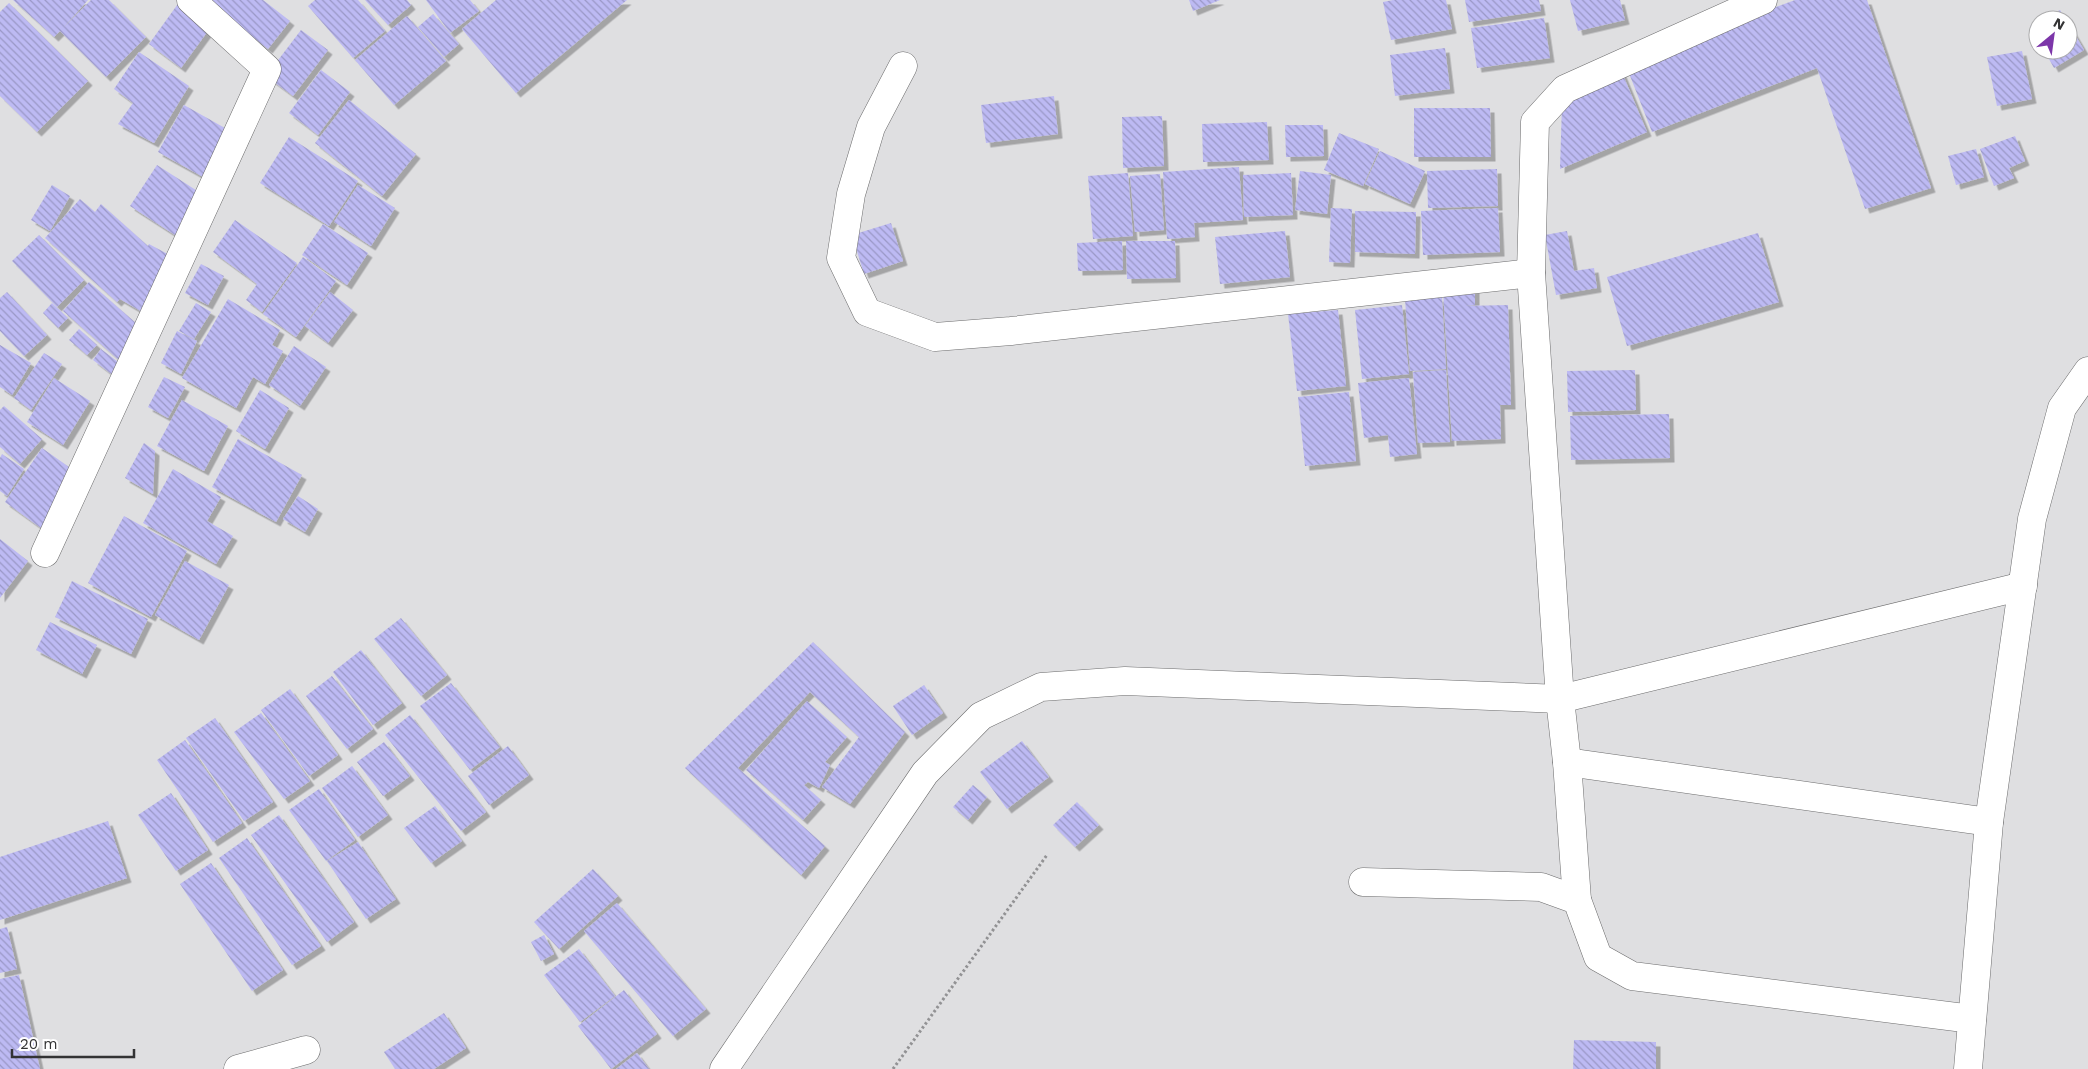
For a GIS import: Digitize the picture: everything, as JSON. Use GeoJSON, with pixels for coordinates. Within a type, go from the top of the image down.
{"type":"FeatureCollection","features":[{"type":"Feature","properties":{"kind":"street"},"geometry":{"type":"LineString","coordinates":[[45,553],[267,69],[191,0]]}},
{"type":"Feature","properties":{"kind":"street"},"geometry":{"type":"LineString","coordinates":[[1763,0],[1565,89],[1535,122],[1531,273],[1560,699],[1567,762],[1577,900],[1598,957],[1632,976],[1972,1019]]}},
{"type":"Feature","properties":{"kind":"street"},"geometry":{"type":"LineString","coordinates":[[902,66],[871,127],[851,194],[841,258],[867,312],[935,337],[1012,331],[1531,273]]}},
{"type":"Feature","properties":{"kind":"street"},"geometry":{"type":"LineString","coordinates":[[1968,1069],[1988,822],[2032,519],[2062,408],[2088,371]]}},
{"type":"Feature","properties":{"kind":"street"},"geometry":{"type":"LineString","coordinates":[[724,1069],[925,773],[981,716],[1041,687],[1125,681],[1560,699],[2022,586]]}},
{"type":"Feature","properties":{"kind":"street"},"geometry":{"type":"LineString","coordinates":[[1567,762],[1988,822]]}},
{"type":"Feature","properties":{"kind":"street"},"geometry":{"type":"LineString","coordinates":[[1363,882],[1541,887],[1577,900]]}},
{"type":"Feature","properties":{"kind":"street"},"geometry":{"type":"LineString","coordinates":[[238,1069],[306,1050]]}},
{"type":"Feature","properties":{"kind":"path"},"geometry":{"type":"LineString","coordinates":[[893,1069],[1047,855]]}},
{"type":"Feature","properties":{"kind":"building"},"geometry":{"type":"Polygon","coordinates":[[[13,0],[88,0],[63,28],[91,0],[109,0],[146,37],[106,77],[60,31],[54,37],[13,0]]]}},
{"type":"Feature","properties":{"kind":"building"},"geometry":{"type":"Polygon","coordinates":[[[212,0],[263,0],[290,21],[268,49],[209,3],[212,0]]]}},
{"type":"Feature","properties":{"kind":"building"},"geometry":{"type":"Polygon","coordinates":[[[315,0],[358,0],[385,31],[353,58],[308,6],[315,0]]]}},
{"type":"Feature","properties":{"kind":"building"},"geometry":{"type":"Polygon","coordinates":[[[365,0],[407,0],[411,5],[388,25],[365,0]]]}},
{"type":"Feature","properties":{"kind":"building"},"geometry":{"type":"Polygon","coordinates":[[[426,0],[470,0],[479,11],[450,33],[426,0]]]}},
{"type":"Feature","properties":{"kind":"building"},"geometry":{"type":"Polygon","coordinates":[[[496,0],[627,0],[516,93],[462,29],[496,0]]]}},
{"type":"Feature","properties":{"kind":"building"},"geometry":{"type":"Polygon","coordinates":[[[1189,0],[1220,0],[1193,11],[1189,0]]]}},
{"type":"Feature","properties":{"kind":"building"},"geometry":{"type":"Polygon","coordinates":[[[1393,0],[1446,0],[1452,29],[1391,40],[1383,2],[1393,0]]]}},
{"type":"Feature","properties":{"kind":"building"},"geometry":{"type":"Polygon","coordinates":[[[1465,0],[1539,0],[1541,11],[1469,22],[1465,0]]]}},
{"type":"Feature","properties":{"kind":"building"},"geometry":{"type":"Polygon","coordinates":[[[1570,0],[1620,0],[1625,20],[1578,31],[1570,0]]]}},
{"type":"Feature","properties":{"kind":"building"},"geometry":{"type":"Polygon","coordinates":[[[1795,0],[1867,0],[1931,188],[1865,209],[1817,68],[1652,132],[1625,63],[1795,0]]]}},
{"type":"Feature","properties":{"kind":"building"},"geometry":{"type":"Polygon","coordinates":[[[180,1],[213,24],[181,68],[149,44],[180,1]]]}},
{"type":"Feature","properties":{"kind":"building"},"geometry":{"type":"Polygon","coordinates":[[[9,3],[88,81],[37,132],[0,96],[0,12],[9,3]]]}},
{"type":"Feature","properties":{"kind":"building"},"geometry":{"type":"Polygon","coordinates":[[[433,14],[459,44],[444,57],[418,27],[433,14]]]}},
{"type":"Feature","properties":{"kind":"building"},"geometry":{"type":"Polygon","coordinates":[[[407,16],[446,61],[394,105],[355,60],[407,16]]]}},
{"type":"Feature","properties":{"kind":"building"},"geometry":{"type":"Polygon","coordinates":[[[1544,18],[1550,58],[1477,68],[1471,28],[1544,18]]]}},
{"type":"Feature","properties":{"kind":"building"},"geometry":{"type":"Polygon","coordinates":[[[301,30],[328,50],[293,96],[266,76],[301,30]]]}},
{"type":"Feature","properties":{"kind":"building"},"geometry":{"type":"Polygon","coordinates":[[[2078,40],[2084,50],[2078,54],[2078,40]]]}},
{"type":"Feature","properties":{"kind":"building"},"geometry":{"type":"Polygon","coordinates":[[[1445,48],[1450,89],[1395,96],[1390,55],[1445,48]]]}},
{"type":"Feature","properties":{"kind":"building"},"geometry":{"type":"Polygon","coordinates":[[[2022,51],[2032,99],[1997,106],[1987,57],[2022,51]]]}},
{"type":"Feature","properties":{"kind":"building"},"geometry":{"type":"Polygon","coordinates":[[[139,52],[189,86],[154,143],[118,124],[133,103],[114,89],[139,52]]]}},
{"type":"Feature","properties":{"kind":"building"},"geometry":{"type":"Polygon","coordinates":[[[2050,60],[2067,60],[2054,68],[2050,60]]]}},
{"type":"Feature","properties":{"kind":"building"},"geometry":{"type":"Polygon","coordinates":[[[1620,68],[1647,132],[1560,169],[1562,104],[1620,68]]]}},
{"type":"Feature","properties":{"kind":"building"},"geometry":{"type":"Polygon","coordinates":[[[321,70],[350,92],[318,135],[289,113],[321,70]]]}},
{"type":"Feature","properties":{"kind":"building"},"geometry":{"type":"Polygon","coordinates":[[[1054,96],[1058,134],[986,143],[981,105],[1054,96]]]}},
{"type":"Feature","properties":{"kind":"building"},"geometry":{"type":"Polygon","coordinates":[[[349,100],[416,154],[382,196],[315,143],[349,100]]]}},
{"type":"Feature","properties":{"kind":"building"},"geometry":{"type":"Polygon","coordinates":[[[184,105],[232,132],[205,178],[158,152],[184,105]]]}},
{"type":"Feature","properties":{"kind":"building"},"geometry":{"type":"Polygon","coordinates":[[[1414,108],[1490,108],[1491,157],[1414,157],[1414,108]]]}},
{"type":"Feature","properties":{"kind":"building"},"geometry":{"type":"Polygon","coordinates":[[[1162,116],[1164,166],[1123,168],[1122,117],[1162,116]]]}},
{"type":"Feature","properties":{"kind":"building"},"geometry":{"type":"Polygon","coordinates":[[[1267,122],[1269,160],[1203,162],[1202,124],[1267,122]]]}},
{"type":"Feature","properties":{"kind":"building"},"geometry":{"type":"Polygon","coordinates":[[[1285,125],[1323,125],[1324,156],[1286,157],[1285,125]]]}},
{"type":"Feature","properties":{"kind":"building"},"geometry":{"type":"Polygon","coordinates":[[[1339,133],[1379,149],[1363,186],[1324,170],[1339,133]]]}},
{"type":"Feature","properties":{"kind":"building"},"geometry":{"type":"Polygon","coordinates":[[[2015,136],[2025,161],[2009,168],[2014,178],[1994,186],[1980,149],[2015,136]]]}},
{"type":"Feature","properties":{"kind":"building"},"geometry":{"type":"Polygon","coordinates":[[[289,137],[358,181],[329,226],[260,183],[289,137]]]}},
{"type":"Feature","properties":{"kind":"building"},"geometry":{"type":"Polygon","coordinates":[[[1976,149],[1984,177],[1956,185],[1948,156],[1976,149]]]}},
{"type":"Feature","properties":{"kind":"building"},"geometry":{"type":"Polygon","coordinates":[[[1380,151],[1425,171],[1410,204],[1365,184],[1380,151]]]}},
{"type":"Feature","properties":{"kind":"building"},"geometry":{"type":"Polygon","coordinates":[[[157,165],[202,194],[175,235],[130,206],[157,165]]]}},
{"type":"Feature","properties":{"kind":"building"},"geometry":{"type":"Polygon","coordinates":[[[1239,167],[1243,220],[1194,223],[1195,237],[1167,239],[1163,172],[1239,167]]]}},
{"type":"Feature","properties":{"kind":"building"},"geometry":{"type":"Polygon","coordinates":[[[1497,169],[1498,206],[1428,208],[1427,171],[1497,169]]]}},
{"type":"Feature","properties":{"kind":"building"},"geometry":{"type":"Polygon","coordinates":[[[1300,171],[1331,175],[1327,214],[1295,210],[1300,171]]]}},
{"type":"Feature","properties":{"kind":"building"},"geometry":{"type":"Polygon","coordinates":[[[1128,173],[1133,236],[1093,239],[1088,176],[1128,173]]]}},
{"type":"Feature","properties":{"kind":"building"},"geometry":{"type":"Polygon","coordinates":[[[1291,173],[1293,215],[1244,217],[1243,175],[1291,173]]]}},
{"type":"Feature","properties":{"kind":"building"},"geometry":{"type":"Polygon","coordinates":[[[1160,174],[1164,230],[1135,232],[1130,176],[1160,174]]]}},
{"type":"Feature","properties":{"kind":"building"},"geometry":{"type":"Polygon","coordinates":[[[52,185],[70,196],[50,231],[31,220],[52,185]]]}},
{"type":"Feature","properties":{"kind":"building"},"geometry":{"type":"Polygon","coordinates":[[[358,185],[395,208],[371,246],[334,222],[358,185]]]}},
{"type":"Feature","properties":{"kind":"building"},"geometry":{"type":"Polygon","coordinates":[[[80,199],[95,212],[101,204],[148,246],[149,244],[175,258],[144,313],[120,299],[117,302],[45,238],[80,199]]]}},
{"type":"Feature","properties":{"kind":"building"},"geometry":{"type":"Polygon","coordinates":[[[1331,208],[1352,209],[1350,263],[1329,262],[1331,208]]]}},
{"type":"Feature","properties":{"kind":"building"},"geometry":{"type":"Polygon","coordinates":[[[1498,208],[1500,252],[1423,255],[1421,211],[1498,208]]]}},
{"type":"Feature","properties":{"kind":"building"},"geometry":{"type":"Polygon","coordinates":[[[1355,211],[1416,212],[1415,254],[1355,252],[1355,211]]]}},
{"type":"Feature","properties":{"kind":"building"},"geometry":{"type":"Polygon","coordinates":[[[235,220],[297,263],[262,312],[246,300],[257,284],[213,252],[235,220]]]}},
{"type":"Feature","properties":{"kind":"building"},"geometry":{"type":"Polygon","coordinates":[[[891,223],[903,261],[864,274],[852,235],[891,223]]]}},
{"type":"Feature","properties":{"kind":"building"},"geometry":{"type":"Polygon","coordinates":[[[323,224],[368,253],[347,285],[302,255],[323,224]]]}},
{"type":"Feature","properties":{"kind":"building"},"geometry":{"type":"Polygon","coordinates":[[[1285,231],[1290,277],[1220,284],[1215,237],[1285,231]]]}},
{"type":"Feature","properties":{"kind":"building"},"geometry":{"type":"Polygon","coordinates":[[[1567,231],[1574,271],[1594,268],[1597,288],[1556,295],[1545,235],[1567,231]]]}},
{"type":"Feature","properties":{"kind":"building"},"geometry":{"type":"Polygon","coordinates":[[[1758,233],[1779,302],[1627,346],[1607,277],[1758,233]]]}},
{"type":"Feature","properties":{"kind":"building"},"geometry":{"type":"Polygon","coordinates":[[[39,235],[84,280],[57,307],[12,261],[39,235]]]}},
{"type":"Feature","properties":{"kind":"building"},"geometry":{"type":"Polygon","coordinates":[[[1122,241],[1123,270],[1078,271],[1077,243],[1122,241]]]}},
{"type":"Feature","properties":{"kind":"building"},"geometry":{"type":"Polygon","coordinates":[[[1126,241],[1175,241],[1176,278],[1127,279],[1126,241]]]}},
{"type":"Feature","properties":{"kind":"building"},"geometry":{"type":"Polygon","coordinates":[[[303,257],[336,281],[296,337],[263,314],[303,257]]]}},
{"type":"Feature","properties":{"kind":"building"},"geometry":{"type":"Polygon","coordinates":[[[201,264],[224,276],[208,305],[185,293],[201,264]]]}},
{"type":"Feature","properties":{"kind":"building"},"geometry":{"type":"Polygon","coordinates":[[[89,282],[145,331],[119,360],[63,311],[89,282]]]}},
{"type":"Feature","properties":{"kind":"building"},"geometry":{"type":"Polygon","coordinates":[[[1475,289],[1475,305],[1465,306],[1508,305],[1511,405],[1500,405],[1501,439],[1452,441],[1443,290],[1475,289]]]}},
{"type":"Feature","properties":{"kind":"building"},"geometry":{"type":"Polygon","coordinates":[[[7,292],[47,335],[24,356],[0,331],[0,298],[7,292]]]}},
{"type":"Feature","properties":{"kind":"building"},"geometry":{"type":"Polygon","coordinates":[[[330,292],[353,310],[328,343],[305,326],[330,292]]]}},
{"type":"Feature","properties":{"kind":"building"},"geometry":{"type":"Polygon","coordinates":[[[1442,297],[1446,369],[1410,371],[1405,299],[1442,297]]]}},
{"type":"Feature","properties":{"kind":"building"},"geometry":{"type":"Polygon","coordinates":[[[228,299],[280,330],[272,345],[283,351],[265,384],[253,377],[236,408],[182,378],[228,299]]]}},
{"type":"Feature","properties":{"kind":"building"},"geometry":{"type":"Polygon","coordinates":[[[52,303],[68,318],[58,328],[43,313],[52,303]]]}},
{"type":"Feature","properties":{"kind":"building"},"geometry":{"type":"Polygon","coordinates":[[[196,303],[211,312],[194,339],[179,331],[196,303]]]}},
{"type":"Feature","properties":{"kind":"building"},"geometry":{"type":"Polygon","coordinates":[[[1402,305],[1409,374],[1362,379],[1355,310],[1402,305]]]}},
{"type":"Feature","properties":{"kind":"building"},"geometry":{"type":"Polygon","coordinates":[[[1338,310],[1346,386],[1297,391],[1288,314],[1338,310]]]}},
{"type":"Feature","properties":{"kind":"building"},"geometry":{"type":"Polygon","coordinates":[[[79,329],[97,345],[87,355],[69,340],[79,329]]]}},
{"type":"Feature","properties":{"kind":"building"},"geometry":{"type":"Polygon","coordinates":[[[177,331],[197,341],[181,374],[161,363],[177,331]]]}},
{"type":"Feature","properties":{"kind":"building"},"geometry":{"type":"Polygon","coordinates":[[[0,345],[31,363],[12,395],[0,387],[0,345]]]}},
{"type":"Feature","properties":{"kind":"building"},"geometry":{"type":"Polygon","coordinates":[[[294,346],[326,367],[300,406],[269,385],[294,346]]]}},
{"type":"Feature","properties":{"kind":"building"},"geometry":{"type":"Polygon","coordinates":[[[101,349],[122,365],[114,376],[93,360],[101,349]]]}},
{"type":"Feature","properties":{"kind":"building"},"geometry":{"type":"Polygon","coordinates":[[[44,353],[62,364],[31,410],[14,398],[44,353]]]}},
{"type":"Feature","properties":{"kind":"building"},"geometry":{"type":"Polygon","coordinates":[[[1446,370],[1450,442],[1418,443],[1413,372],[1446,370]]]}},
{"type":"Feature","properties":{"kind":"building"},"geometry":{"type":"Polygon","coordinates":[[[1635,370],[1636,410],[1568,412],[1567,371],[1635,370]]]}},
{"type":"Feature","properties":{"kind":"building"},"geometry":{"type":"Polygon","coordinates":[[[164,377],[185,387],[168,418],[148,407],[164,377]]]}},
{"type":"Feature","properties":{"kind":"building"},"geometry":{"type":"Polygon","coordinates":[[[54,378],[90,401],[63,445],[27,422],[54,378]]]}},
{"type":"Feature","properties":{"kind":"building"},"geometry":{"type":"Polygon","coordinates":[[[1409,378],[1417,454],[1390,457],[1388,435],[1364,438],[1358,383],[1409,378]]]}},
{"type":"Feature","properties":{"kind":"building"},"geometry":{"type":"Polygon","coordinates":[[[260,390],[289,408],[265,449],[236,431],[260,390]]]}},
{"type":"Feature","properties":{"kind":"building"},"geometry":{"type":"Polygon","coordinates":[[[1349,392],[1356,461],[1305,466],[1298,397],[1349,392]]]}},
{"type":"Feature","properties":{"kind":"building"},"geometry":{"type":"Polygon","coordinates":[[[182,400],[228,426],[204,471],[157,446],[182,400]]]}},
{"type":"Feature","properties":{"kind":"building"},"geometry":{"type":"Polygon","coordinates":[[[4,406],[42,439],[20,464],[0,447],[0,410],[4,406]]]}},
{"type":"Feature","properties":{"kind":"building"},"geometry":{"type":"Polygon","coordinates":[[[1669,414],[1670,458],[1571,460],[1570,416],[1669,414]]]}},
{"type":"Feature","properties":{"kind":"building"},"geometry":{"type":"Polygon","coordinates":[[[238,439],[302,475],[276,522],[212,487],[238,439]]]}},
{"type":"Feature","properties":{"kind":"building"},"geometry":{"type":"Polygon","coordinates":[[[144,443],[155,451],[153,494],[125,478],[144,443]]]}},
{"type":"Feature","properties":{"kind":"building"},"geometry":{"type":"Polygon","coordinates":[[[42,448],[79,474],[41,528],[5,502],[42,448]]]}},
{"type":"Feature","properties":{"kind":"building"},"geometry":{"type":"Polygon","coordinates":[[[2,454],[24,469],[7,496],[0,491],[0,458],[2,454]]]}},
{"type":"Feature","properties":{"kind":"building"},"geometry":{"type":"Polygon","coordinates":[[[173,469],[221,497],[207,521],[233,536],[216,564],[143,523],[173,469]]]}},
{"type":"Feature","properties":{"kind":"building"},"geometry":{"type":"Polygon","coordinates":[[[298,496],[318,509],[305,532],[283,519],[298,496]]]}},
{"type":"Feature","properties":{"kind":"building"},"geometry":{"type":"Polygon","coordinates":[[[124,516],[187,551],[151,617],[88,583],[124,516]]]}},
{"type":"Feature","properties":{"kind":"building"},"geometry":{"type":"Polygon","coordinates":[[[0,539],[28,561],[0,598],[0,539]]]}},
{"type":"Feature","properties":{"kind":"building"},"geometry":{"type":"Polygon","coordinates":[[[185,561],[229,585],[199,640],[155,615],[185,561]]]}},
{"type":"Feature","properties":{"kind":"building"},"geometry":{"type":"Polygon","coordinates":[[[72,581],[148,619],[131,654],[55,617],[72,581]]]}},
{"type":"Feature","properties":{"kind":"building"},"geometry":{"type":"Polygon","coordinates":[[[401,618],[447,675],[421,696],[374,639],[401,618]]]}},
{"type":"Feature","properties":{"kind":"building"},"geometry":{"type":"Polygon","coordinates":[[[50,622],[97,645],[82,674],[36,650],[50,622]]]}},
{"type":"Feature","properties":{"kind":"building"},"geometry":{"type":"Polygon","coordinates":[[[813,642],[905,732],[850,804],[822,787],[859,737],[810,692],[738,768],[825,846],[801,875],[685,768],[813,642]]]}},
{"type":"Feature","properties":{"kind":"building"},"geometry":{"type":"Polygon","coordinates":[[[361,650],[402,703],[373,725],[333,672],[361,650]]]}},
{"type":"Feature","properties":{"kind":"building"},"geometry":{"type":"Polygon","coordinates":[[[332,676],[373,729],[347,749],[306,696],[332,676]]]}},
{"type":"Feature","properties":{"kind":"building"},"geometry":{"type":"Polygon","coordinates":[[[451,683],[500,747],[470,770],[420,706],[451,683]]]}},
{"type":"Feature","properties":{"kind":"building"},"geometry":{"type":"Polygon","coordinates":[[[924,685],[943,713],[912,735],[893,706],[924,685]]]}},
{"type":"Feature","properties":{"kind":"building"},"geometry":{"type":"Polygon","coordinates":[[[290,689],[338,755],[309,776],[261,710],[290,689]]]}},
{"type":"Feature","properties":{"kind":"building"},"geometry":{"type":"Polygon","coordinates":[[[807,701],[847,737],[825,762],[830,765],[819,788],[808,782],[804,785],[821,800],[803,820],[746,770],[807,701]]]}},
{"type":"Feature","properties":{"kind":"building"},"geometry":{"type":"Polygon","coordinates":[[[261,713],[310,781],[284,799],[234,732],[261,713]]]}},
{"type":"Feature","properties":{"kind":"building"},"geometry":{"type":"Polygon","coordinates":[[[410,715],[486,812],[461,831],[385,735],[410,715]]]}},
{"type":"Feature","properties":{"kind":"building"},"geometry":{"type":"Polygon","coordinates":[[[215,718],[273,802],[244,821],[186,738],[215,718]]]}},
{"type":"Feature","properties":{"kind":"building"},"geometry":{"type":"Polygon","coordinates":[[[185,740],[242,823],[213,842],[157,760],[185,740]]]}},
{"type":"Feature","properties":{"kind":"building"},"geometry":{"type":"Polygon","coordinates":[[[1022,741],[1049,777],[1007,809],[980,772],[1022,741]]]}},
{"type":"Feature","properties":{"kind":"building"},"geometry":{"type":"Polygon","coordinates":[[[384,742],[410,776],[383,796],[357,762],[384,742]]]}},
{"type":"Feature","properties":{"kind":"building"},"geometry":{"type":"Polygon","coordinates":[[[508,746],[529,775],[489,805],[468,776],[508,746]]]}},
{"type":"Feature","properties":{"kind":"building"},"geometry":{"type":"Polygon","coordinates":[[[352,766],[388,815],[358,837],[322,788],[352,766]]]}},
{"type":"Feature","properties":{"kind":"building"},"geometry":{"type":"Polygon","coordinates":[[[973,785],[987,797],[968,820],[953,807],[973,785]]]}},
{"type":"Feature","properties":{"kind":"building"},"geometry":{"type":"Polygon","coordinates":[[[319,789],[355,840],[326,861],[289,810],[319,789]]]}},
{"type":"Feature","properties":{"kind":"building"},"geometry":{"type":"Polygon","coordinates":[[[171,793],[208,850],[176,871],[138,815],[171,793]]]}},
{"type":"Feature","properties":{"kind":"building"},"geometry":{"type":"Polygon","coordinates":[[[1077,802],[1099,825],[1075,847],[1053,825],[1077,802]]]}},
{"type":"Feature","properties":{"kind":"building"},"geometry":{"type":"Polygon","coordinates":[[[435,806],[462,841],[431,863],[404,828],[435,806]]]}},
{"type":"Feature","properties":{"kind":"building"},"geometry":{"type":"Polygon","coordinates":[[[279,815],[354,922],[327,942],[251,835],[279,815]]]}},
{"type":"Feature","properties":{"kind":"building"},"geometry":{"type":"Polygon","coordinates":[[[108,821],[127,878],[0,920],[0,857],[108,821]]]}},
{"type":"Feature","properties":{"kind":"building"},"geometry":{"type":"Polygon","coordinates":[[[247,838],[321,946],[292,965],[219,858],[247,838]]]}},
{"type":"Feature","properties":{"kind":"building"},"geometry":{"type":"Polygon","coordinates":[[[358,842],[396,899],[366,919],[327,861],[358,842]]]}},
{"type":"Feature","properties":{"kind":"building"},"geometry":{"type":"Polygon","coordinates":[[[211,863],[283,970],[252,991],[180,884],[211,863]]]}},
{"type":"Feature","properties":{"kind":"building"},"geometry":{"type":"Polygon","coordinates":[[[593,869],[618,896],[559,949],[534,922],[593,869]]]}},
{"type":"Feature","properties":{"kind":"building"},"geometry":{"type":"Polygon","coordinates":[[[617,903],[706,1009],[673,1036],[584,931],[617,903]]]}},
{"type":"Feature","properties":{"kind":"building"},"geometry":{"type":"Polygon","coordinates":[[[7,927],[17,969],[0,973],[0,929],[7,927]]]}},
{"type":"Feature","properties":{"kind":"building"},"geometry":{"type":"Polygon","coordinates":[[[544,935],[554,954],[541,961],[531,942],[544,935]]]}},
{"type":"Feature","properties":{"kind":"building"},"geometry":{"type":"Polygon","coordinates":[[[579,949],[615,996],[580,1022],[544,975],[579,949]]]}},
{"type":"Feature","properties":{"kind":"building"},"geometry":{"type":"Polygon","coordinates":[[[19,975],[40,1069],[0,1069],[0,979],[19,975]]]}},
{"type":"Feature","properties":{"kind":"building"},"geometry":{"type":"Polygon","coordinates":[[[624,990],[657,1034],[611,1069],[578,1026],[624,990]]]}},
{"type":"Feature","properties":{"kind":"building"},"geometry":{"type":"Polygon","coordinates":[[[444,1013],[466,1048],[434,1069],[395,1069],[384,1052],[444,1013]]]}},
{"type":"Feature","properties":{"kind":"building"},"geometry":{"type":"Polygon","coordinates":[[[1574,1040],[1656,1042],[1656,1069],[1573,1069],[1574,1040]]]}},
{"type":"Feature","properties":{"kind":"building"},"geometry":{"type":"Polygon","coordinates":[[[637,1053],[649,1069],[616,1069],[637,1053]]]}}]}
